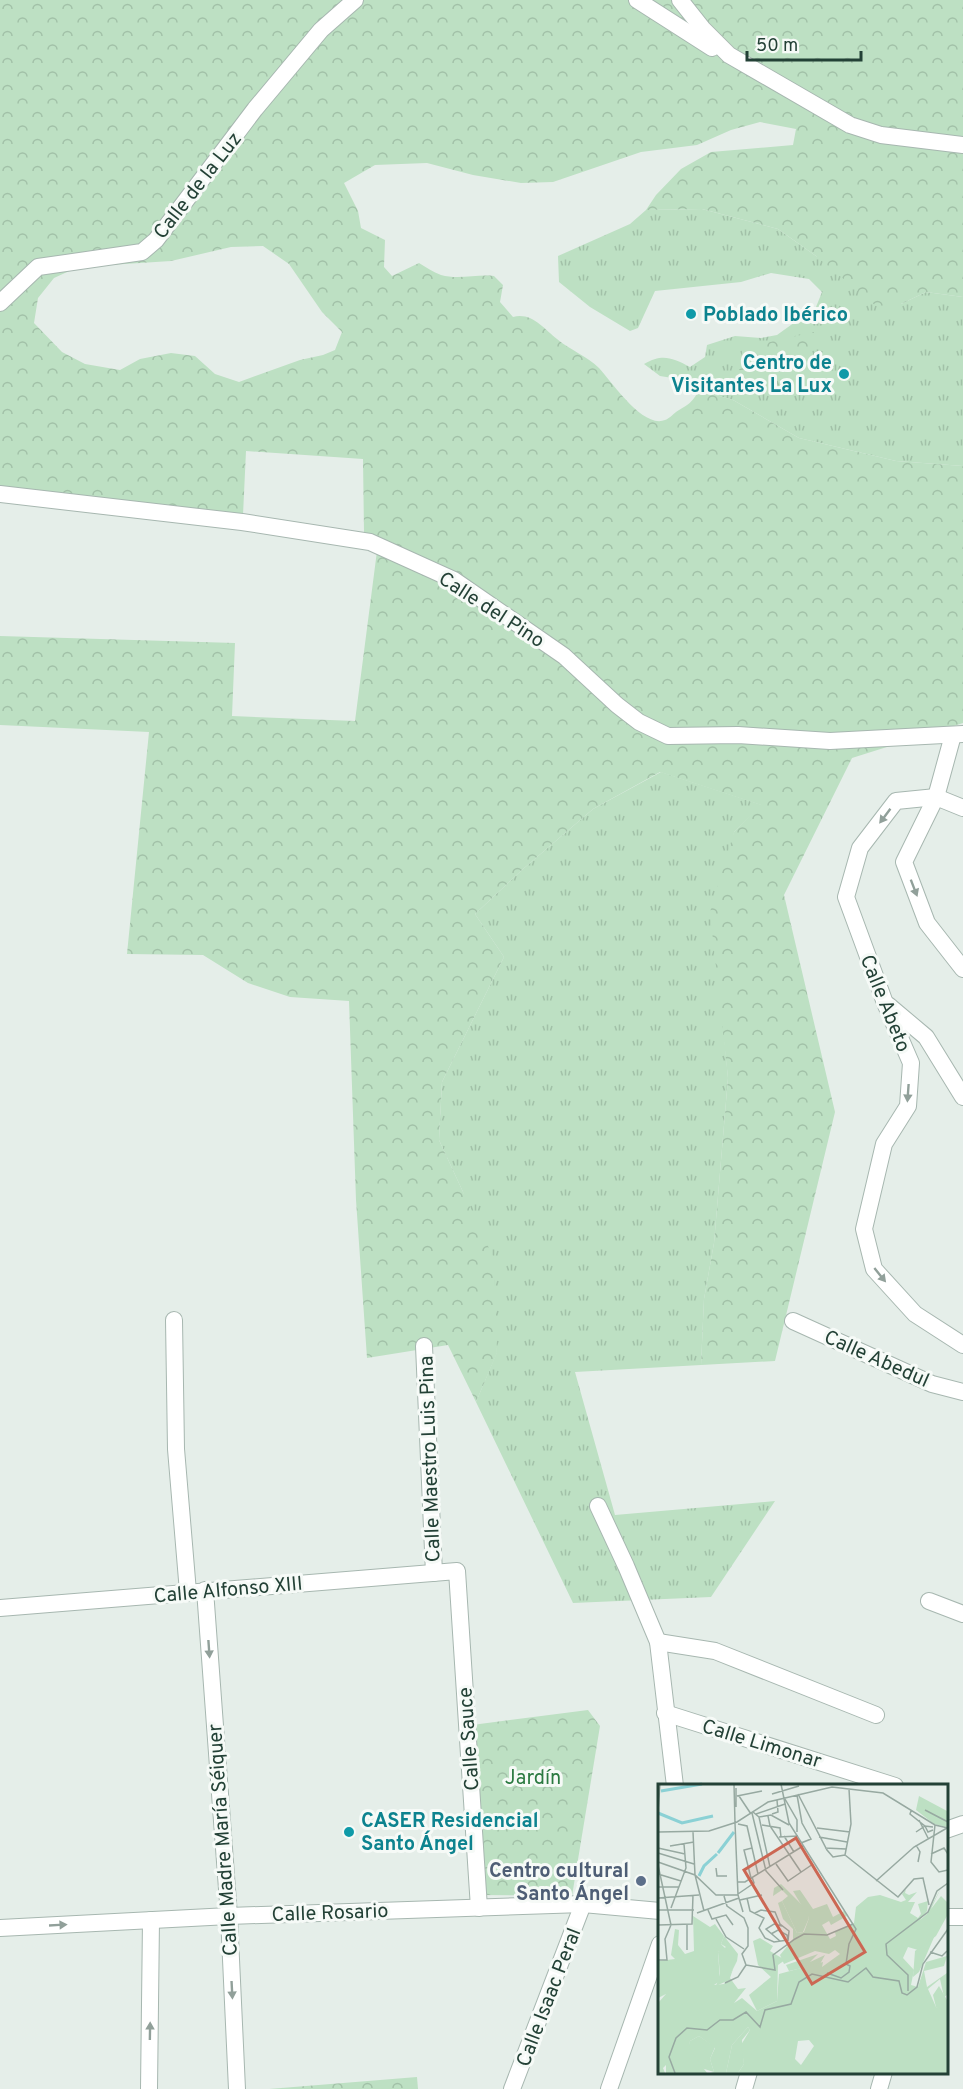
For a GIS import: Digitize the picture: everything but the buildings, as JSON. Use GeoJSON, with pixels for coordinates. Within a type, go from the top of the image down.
{"type":"FeatureCollection","features":[{"type":"Feature","properties":{"kind":"street","name":"Calle de la Luz"},"geometry":{"type":"LineString","coordinates":[[0,303],[38,267],[142,252],[156,240],[255,109],[321,30],[355,0]]}},
{"type":"Feature","properties":{"kind":"street"},"geometry":{"type":"LineString","coordinates":[[637,0],[708,46],[729,55],[850,125],[881,135],[963,145]]}},
{"type":"Feature","properties":{"kind":"street"},"geometry":{"type":"LineString","coordinates":[[680,0],[703,29],[729,55]]}},
{"type":"Feature","properties":{"kind":"street","name":"Calle del Pino"},"geometry":{"type":"LineString","coordinates":[[0,494],[242,522],[370,542],[454,580],[564,656],[639,722],[668,736],[738,735],[830,741],[958,735]]}},
{"type":"Feature","properties":{"kind":"street"},"geometry":{"type":"LineString","coordinates":[[958,735],[936,797],[904,862],[927,923],[963,969]]}},
{"type":"Feature","properties":{"kind":"street"},"geometry":{"type":"LineString","coordinates":[[936,797],[963,807]]}},
{"type":"Feature","properties":{"kind":"street","name":"Calle Abeto"},"geometry":{"type":"LineString","coordinates":[[936,797],[896,801],[860,848],[846,897],[885,1003],[911,1063],[908,1106],[884,1144],[864,1229],[874,1269],[915,1314],[963,1345]]}},
{"type":"Feature","properties":{"kind":"street"},"geometry":{"type":"LineString","coordinates":[[885,1003],[926,1037],[963,1097]]}},
{"type":"Feature","properties":{"kind":"street"},"geometry":{"type":"LineString","coordinates":[[174,1320],[176,1449],[188,1592]]}},
{"type":"Feature","properties":{"kind":"street","name":"Calle Abedul"},"geometry":{"type":"LineString","coordinates":[[793,1321],[932,1384],[963,1392]]}},
{"type":"Feature","properties":{"kind":"street","name":"Calle Maestro Luis Pina"},"geometry":{"type":"LineString","coordinates":[[424,1346],[434,1573]]}},
{"type":"Feature","properties":{"kind":"street"},"geometry":{"type":"LineString","coordinates":[[598,1506],[658,1642],[675,1784]]}},
{"type":"Feature","properties":{"kind":"street","name":"Calle Alfonso XIII"},"geometry":{"type":"LineString","coordinates":[[0,1608],[457,1571]]}},
{"type":"Feature","properties":{"kind":"street","name":"Calle Sauce"},"geometry":{"type":"LineString","coordinates":[[457,1571],[479,1908]]}},
{"type":"Feature","properties":{"kind":"street","name":"Calle Madre María Séiquer"},"geometry":{"type":"LineString","coordinates":[[205,1590],[229,1916],[237,2089]]}},
{"type":"Feature","properties":{"kind":"street"},"geometry":{"type":"LineString","coordinates":[[929,1601],[963,1614]]}},
{"type":"Feature","properties":{"kind":"street"},"geometry":{"type":"LineString","coordinates":[[658,1642],[715,1651],[876,1715]]}},
{"type":"Feature","properties":{"kind":"street","name":"Calle Limonar"},"geometry":{"type":"LineString","coordinates":[[665,1713],[891,1784]]}},
{"type":"Feature","properties":{"kind":"street"},"geometry":{"type":"LineString","coordinates":[[948,1829],[963,1824]]}},
{"type":"Feature","properties":{"kind":"street","name":"Calle Rosario"},"geometry":{"type":"LineString","coordinates":[[0,1928],[229,1916],[583,1904],[658,1911]]}},
{"type":"Feature","properties":{"kind":"street","name":"Calle Isaac Peral"},"geometry":{"type":"LineString","coordinates":[[512,2089],[583,1904]]}},
{"type":"Feature","properties":{"kind":"street"},"geometry":{"type":"LineString","coordinates":[[149,2089],[151,1920]]}},
{"type":"Feature","properties":{"kind":"street"},"geometry":{"type":"LineString","coordinates":[[609,2089],[658,1950]]}},
{"type":"Feature","properties":{"kind":"street"},"geometry":{"type":"LineString","coordinates":[[744,2089],[749,2074]]}},
{"type":"Feature","properties":{"kind":"street"},"geometry":{"type":"LineString","coordinates":[[879,2089],[884,2074]]}},
{"type":"Feature","properties":{"kind":"green space"},"geometry":{"type":"Polygon","coordinates":[[[0,0],[963,0],[963,297],[926,292],[901,304],[876,306],[816,256],[778,229],[702,209],[646,210],[656,195],[681,169],[711,152],[793,145],[796,129],[760,122],[731,130],[697,145],[641,152],[553,182],[521,183],[473,175],[427,163],[375,165],[344,183],[358,211],[361,228],[385,240],[384,267],[392,276],[419,263],[438,274],[447,276],[494,276],[503,285],[500,302],[513,317],[532,319],[562,343],[584,356],[599,368],[629,403],[647,418],[656,421],[666,419],[690,403],[699,390],[733,400],[799,438],[896,461],[963,466],[963,723],[852,758],[784,895],[835,1112],[775,1361],[701,1365],[704,1299],[714,1243],[728,1078],[710,912],[734,832],[761,805],[660,772],[593,809],[475,914],[504,957],[442,1082],[439,1140],[494,1259],[497,1353],[476,1402],[448,1345],[367,1358],[356,1200],[349,1001],[290,997],[248,983],[203,955],[127,954],[149,732],[0,725],[0,636],[235,643],[232,716],[355,721],[377,551],[364,532],[363,459],[246,451],[243,515],[0,492],[0,0]],[[263,246],[231,247],[171,261],[78,267],[54,278],[38,298],[34,323],[62,352],[85,364],[120,370],[140,359],[171,353],[195,356],[215,374],[239,382],[335,350],[342,332],[322,312],[289,264],[263,246]]]}},
{"type":"Feature","properties":{"kind":"green space"},"geometry":{"type":"Polygon","coordinates":[[[702,209],[778,229],[816,256],[901,304],[926,292],[963,297],[963,466],[896,461],[799,438],[733,400],[699,390],[691,381],[660,376],[644,364],[656,359],[667,358],[690,367],[705,357],[707,345],[735,336],[761,338],[777,335],[816,307],[822,292],[809,279],[771,273],[741,282],[655,291],[638,328],[630,331],[590,307],[559,282],[558,256],[630,224],[646,210],[702,209]]]}},
{"type":"Feature","properties":{"kind":"green space"},"geometry":{"type":"Polygon","coordinates":[[[814,332],[826,344],[795,351],[792,359],[751,371],[739,370],[743,348],[814,332]]]}},
{"type":"Feature","properties":{"kind":"green space"},"geometry":{"type":"Polygon","coordinates":[[[661,772],[762,805],[734,832],[721,1003],[728,1078],[714,1243],[704,1299],[701,1365],[575,1372],[615,1515],[775,1501],[711,1597],[573,1603],[476,1402],[497,1352],[463,1192],[439,1140],[442,1082],[504,957],[475,914],[593,809],[661,772]]]}},
{"type":"Feature","properties":{"kind":"green space","name":"Jardín"},"geometry":{"type":"Polygon","coordinates":[[[588,1710],[600,1726],[572,1896],[482,1895],[472,1725],[588,1710]]]}},
{"type":"Feature","properties":{"kind":"green space"},"geometry":{"type":"Polygon","coordinates":[[[417,2077],[418,2089],[269,2089],[417,2077]]]}},
{"type":"Feature","properties":{"kind":"place","name":"Poblado Ibérico"},"geometry":{"type":"Point","coordinates":[691,314]}},
{"type":"Feature","properties":{"kind":"place","name":"Centro de Visitantes La Lux"},"geometry":{"type":"Point","coordinates":[844,374]}},
{"type":"Feature","properties":{"kind":"place","name":"CASER Residencial Santo Ángel"},"geometry":{"type":"Point","coordinates":[349,1832]}},
{"type":"Feature","properties":{"kind":"place","name":"Centro cultural Santo Ángel"},"geometry":{"type":"Point","coordinates":[641,1881]}}]}
